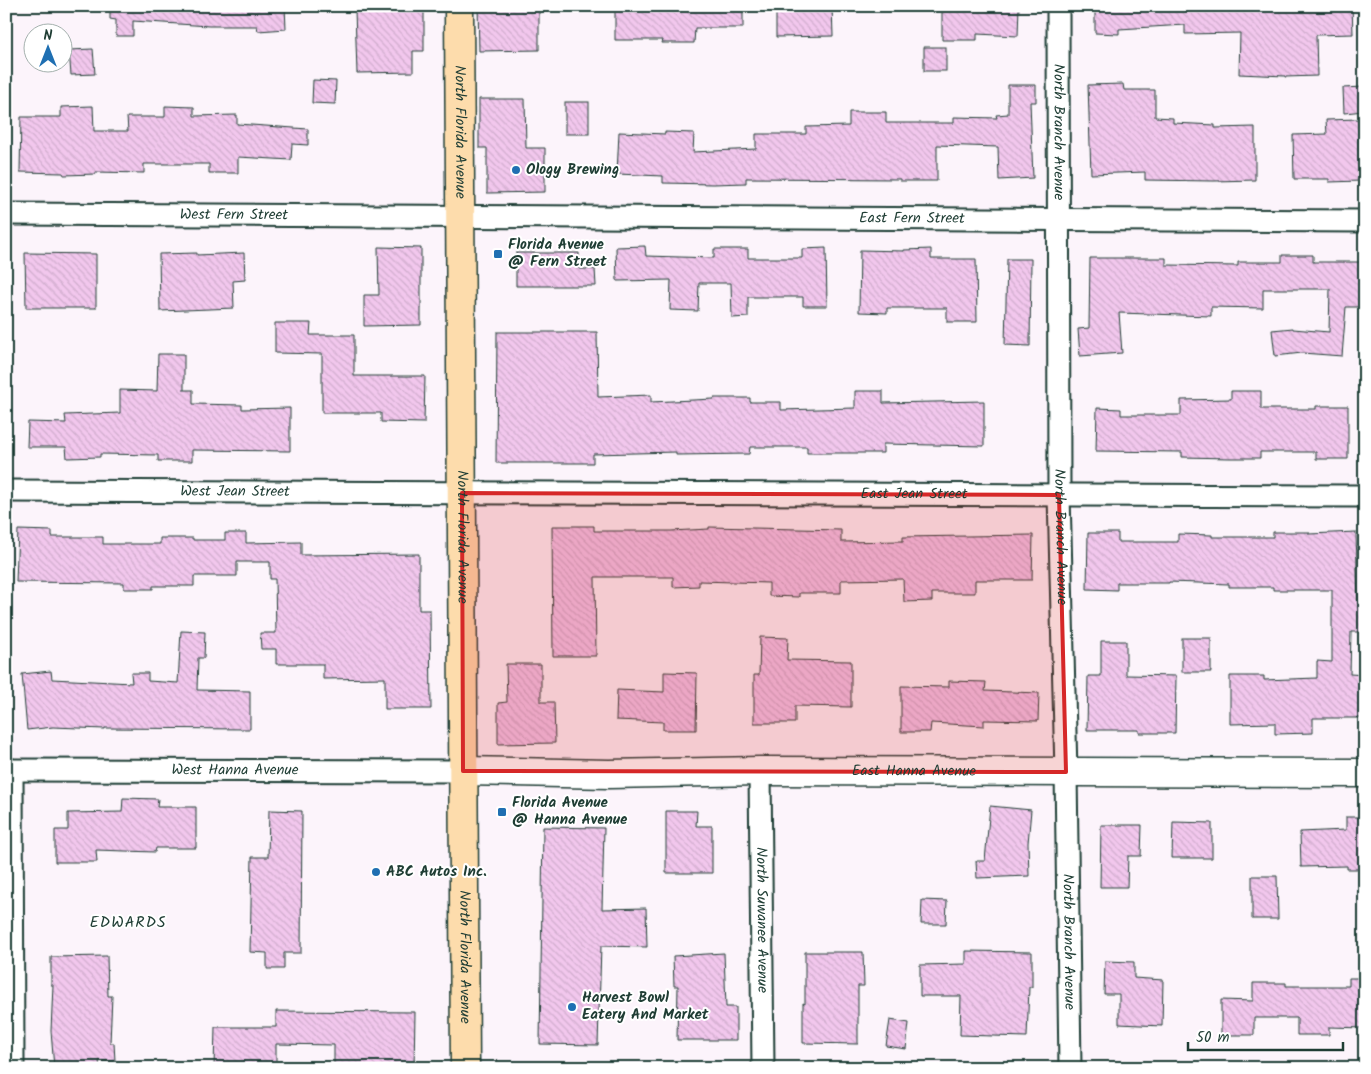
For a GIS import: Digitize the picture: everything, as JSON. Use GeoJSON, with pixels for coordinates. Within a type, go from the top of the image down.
{"type":"FeatureCollection","features":[{"type":"Feature","properties":{"kind":"main road","name":"North Florida Avenue"},"geometry":{"type":"LineString","coordinates":[[459,6],[465,1068]]}},
{"type":"Feature","properties":{"kind":"street","name":"North Branch Avenue"},"geometry":{"type":"LineString","coordinates":[[1058,6],[1059,495],[1066,772],[1070,1068]]}},
{"type":"Feature","properties":{"kind":"street","name":"West Fern Street"},"geometry":{"type":"LineString","coordinates":[[6,214],[460,217]]}},
{"type":"Feature","properties":{"kind":"street","name":"East Fern Street"},"geometry":{"type":"LineString","coordinates":[[460,217],[1058,218],[1365,221]]}},
{"type":"Feature","properties":{"kind":"street","name":"West Jean Street"},"geometry":{"type":"LineString","coordinates":[[6,491],[462,493]]}},
{"type":"Feature","properties":{"kind":"street","name":"East Jean Street"},"geometry":{"type":"LineString","coordinates":[[462,493],[1365,496]]}},
{"type":"Feature","properties":{"kind":"street","name":"West Hanna Avenue"},"geometry":{"type":"LineString","coordinates":[[9,770],[463,772]]}},
{"type":"Feature","properties":{"kind":"street"},"geometry":{"type":"LineString","coordinates":[[9,770],[13,1068]]}},
{"type":"Feature","properties":{"kind":"street","name":"East Hanna Avenue"},"geometry":{"type":"LineString","coordinates":[[463,772],[609,774],[760,771],[1365,773]]}},
{"type":"Feature","properties":{"kind":"street","name":"North Suwanee Avenue"},"geometry":{"type":"LineString","coordinates":[[760,771],[763,1068]]}},
{"type":"Feature","properties":{"kind":"highlighted area"},"geometry":{"type":"Polygon","coordinates":[[[462,493],[1059,495],[1066,772],[463,771],[462,493]]]}},
{"type":"Feature","properties":{"kind":"building"},"geometry":{"type":"Polygon","coordinates":[[[110,6],[285,6],[286,29],[258,31],[257,26],[209,26],[133,21],[133,36],[116,36],[116,20],[110,19],[110,6]]]}},
{"type":"Feature","properties":{"kind":"building"},"geometry":{"type":"Polygon","coordinates":[[[478,6],[539,6],[539,50],[479,51],[478,6]]]}},
{"type":"Feature","properties":{"kind":"building"},"geometry":{"type":"Polygon","coordinates":[[[615,6],[743,6],[743,28],[695,28],[694,43],[662,43],[663,40],[615,40],[615,6]]]}},
{"type":"Feature","properties":{"kind":"building"},"geometry":{"type":"Polygon","coordinates":[[[776,6],[832,6],[833,36],[776,37],[776,6]]]}},
{"type":"Feature","properties":{"kind":"building"},"geometry":{"type":"Polygon","coordinates":[[[942,6],[1019,6],[1018,36],[977,34],[977,40],[942,40],[942,6]]]}},
{"type":"Feature","properties":{"kind":"building"},"geometry":{"type":"Polygon","coordinates":[[[1095,6],[1352,6],[1353,34],[1316,35],[1317,76],[1285,77],[1239,74],[1240,33],[1185,34],[1185,25],[1119,29],[1119,34],[1095,33],[1095,6]]]}},
{"type":"Feature","properties":{"kind":"building"},"geometry":{"type":"Polygon","coordinates":[[[355,10],[424,11],[424,51],[413,51],[413,72],[357,73],[355,10]]]}},
{"type":"Feature","properties":{"kind":"building"},"geometry":{"type":"Polygon","coordinates":[[[924,47],[946,47],[946,71],[924,71],[924,47]]]}},
{"type":"Feature","properties":{"kind":"building"},"geometry":{"type":"Polygon","coordinates":[[[93,49],[95,74],[71,75],[72,50],[93,49]]]}},
{"type":"Feature","properties":{"kind":"building"},"geometry":{"type":"Polygon","coordinates":[[[313,80],[336,81],[335,104],[312,103],[313,80]]]}},
{"type":"Feature","properties":{"kind":"building"},"geometry":{"type":"Polygon","coordinates":[[[1123,84],[1124,90],[1155,90],[1155,117],[1173,118],[1173,123],[1215,125],[1215,128],[1255,127],[1255,180],[1145,180],[1145,172],[1091,174],[1088,85],[1123,84]]]}},
{"type":"Feature","properties":{"kind":"building"},"geometry":{"type":"Polygon","coordinates":[[[1008,85],[1036,85],[1036,102],[1030,102],[1033,178],[999,180],[998,147],[937,145],[937,181],[746,178],[746,183],[663,183],[663,176],[617,174],[619,132],[694,133],[693,152],[756,149],[756,134],[806,134],[806,127],[849,126],[849,112],[886,112],[886,123],[954,123],[954,117],[997,118],[996,115],[1008,114],[1008,85]]]}},
{"type":"Feature","properties":{"kind":"building"},"geometry":{"type":"Polygon","coordinates":[[[1363,87],[1364,111],[1344,113],[1343,88],[1363,87]]]}},
{"type":"Feature","properties":{"kind":"building"},"geometry":{"type":"Polygon","coordinates":[[[479,99],[525,99],[526,148],[545,148],[545,192],[487,193],[487,148],[479,148],[479,99]]]}},
{"type":"Feature","properties":{"kind":"building"},"geometry":{"type":"Polygon","coordinates":[[[565,102],[589,102],[589,134],[565,134],[565,102]]]}},
{"type":"Feature","properties":{"kind":"building"},"geometry":{"type":"Polygon","coordinates":[[[93,106],[94,131],[128,131],[127,117],[165,117],[165,106],[194,107],[194,116],[237,115],[237,124],[308,129],[308,145],[292,144],[291,160],[238,157],[238,173],[209,173],[209,164],[144,164],[144,173],[96,172],[96,174],[64,175],[63,173],[20,172],[21,117],[61,117],[61,107],[93,106]]]}},
{"type":"Feature","properties":{"kind":"building"},"geometry":{"type":"Polygon","coordinates":[[[1358,119],[1360,181],[1329,182],[1329,179],[1294,179],[1293,135],[1327,134],[1326,120],[1358,119]]]}},
{"type":"Feature","properties":{"kind":"building"},"geometry":{"type":"Polygon","coordinates":[[[645,246],[646,256],[714,258],[714,249],[748,249],[748,258],[802,258],[802,249],[826,248],[827,306],[803,306],[803,297],[748,297],[748,317],[732,318],[731,283],[699,283],[698,311],[670,310],[671,280],[617,281],[616,247],[645,246]]]}},
{"type":"Feature","properties":{"kind":"building"},"geometry":{"type":"Polygon","coordinates":[[[378,247],[421,248],[421,325],[364,326],[364,295],[379,295],[378,247]]]}},
{"type":"Feature","properties":{"kind":"building"},"geometry":{"type":"Polygon","coordinates":[[[931,249],[931,259],[976,259],[977,322],[947,322],[947,308],[887,308],[887,313],[859,312],[860,250],[904,251],[931,249]]]}},
{"type":"Feature","properties":{"kind":"building"},"geometry":{"type":"Polygon","coordinates":[[[25,253],[96,254],[96,308],[26,308],[25,253]]]}},
{"type":"Feature","properties":{"kind":"building"},"geometry":{"type":"Polygon","coordinates":[[[197,253],[197,255],[244,253],[245,280],[233,281],[234,308],[160,311],[159,254],[197,253]]]}},
{"type":"Feature","properties":{"kind":"building"},"geometry":{"type":"Polygon","coordinates":[[[516,253],[579,253],[579,269],[595,269],[596,286],[516,286],[516,253]]]}},
{"type":"Feature","properties":{"kind":"building"},"geometry":{"type":"Polygon","coordinates":[[[1282,255],[1313,255],[1313,262],[1361,262],[1361,307],[1346,307],[1342,356],[1302,353],[1275,356],[1272,330],[1293,328],[1329,332],[1330,289],[1263,289],[1263,308],[1211,307],[1211,316],[1119,313],[1122,353],[1080,356],[1078,329],[1089,328],[1090,258],[1166,258],[1166,265],[1238,266],[1238,262],[1282,262],[1282,255]]]}},
{"type":"Feature","properties":{"kind":"building"},"geometry":{"type":"Polygon","coordinates":[[[1007,259],[1031,259],[1030,346],[1005,345],[1007,259]]]}},
{"type":"Feature","properties":{"kind":"building"},"geometry":{"type":"Polygon","coordinates":[[[275,323],[311,323],[310,335],[354,335],[354,376],[425,376],[424,423],[381,422],[381,413],[322,413],[322,354],[275,353],[275,323]]]}},
{"type":"Feature","properties":{"kind":"building"},"geometry":{"type":"Polygon","coordinates":[[[497,332],[597,332],[598,397],[651,395],[651,402],[750,398],[750,402],[781,402],[781,410],[855,408],[855,391],[883,391],[883,403],[984,401],[984,446],[883,444],[883,453],[807,453],[807,447],[750,447],[749,454],[676,455],[676,452],[593,454],[593,463],[496,463],[497,332]]]}},
{"type":"Feature","properties":{"kind":"building"},"geometry":{"type":"Polygon","coordinates":[[[158,354],[184,354],[184,390],[193,390],[193,404],[242,405],[242,409],[290,408],[290,451],[192,450],[192,461],[158,461],[158,455],[100,454],[100,457],[67,458],[66,447],[27,447],[28,422],[66,423],[65,415],[120,413],[120,390],[157,391],[158,354]]]}},
{"type":"Feature","properties":{"kind":"building"},"geometry":{"type":"Polygon","coordinates":[[[1231,391],[1261,391],[1261,409],[1316,409],[1316,406],[1348,406],[1348,459],[1316,459],[1316,452],[1260,452],[1260,458],[1230,458],[1182,457],[1182,452],[1096,451],[1097,408],[1121,409],[1121,415],[1181,415],[1181,400],[1231,399],[1231,391]]]}},
{"type":"Feature","properties":{"kind":"building"},"geometry":{"type":"Polygon","coordinates":[[[552,526],[594,526],[594,531],[671,531],[709,529],[709,527],[841,530],[841,542],[903,541],[903,537],[1033,535],[1032,580],[975,580],[975,593],[932,593],[932,601],[904,602],[903,579],[841,580],[841,593],[799,593],[799,597],[769,596],[769,583],[699,581],[699,586],[673,587],[673,577],[595,577],[596,656],[553,656],[552,526]]]}},
{"type":"Feature","properties":{"kind":"building"},"geometry":{"type":"Polygon","coordinates":[[[18,530],[52,531],[52,537],[103,537],[103,544],[160,544],[160,538],[225,540],[225,533],[246,533],[246,543],[301,542],[301,555],[419,554],[419,610],[430,610],[431,709],[385,709],[385,678],[323,679],[323,664],[276,664],[276,649],[261,649],[260,633],[276,633],[275,579],[270,579],[270,562],[237,562],[237,576],[194,576],[194,586],[153,586],[153,589],[124,589],[124,583],[16,582],[18,530]]]}},
{"type":"Feature","properties":{"kind":"building"},"geometry":{"type":"Polygon","coordinates":[[[1273,532],[1309,532],[1309,534],[1356,532],[1358,604],[1362,604],[1362,632],[1351,632],[1350,674],[1365,675],[1365,718],[1313,718],[1313,733],[1275,734],[1275,723],[1230,724],[1230,676],[1264,676],[1264,680],[1317,678],[1317,661],[1332,662],[1332,590],[1273,590],[1273,587],[1229,587],[1229,584],[1169,582],[1117,583],[1117,590],[1087,589],[1088,533],[1118,533],[1118,542],[1178,542],[1178,534],[1212,535],[1212,537],[1273,537],[1273,532]]]}},
{"type":"Feature","properties":{"kind":"building"},"geometry":{"type":"Polygon","coordinates":[[[181,631],[205,632],[204,658],[198,658],[197,690],[250,691],[250,729],[53,727],[27,730],[22,674],[51,671],[52,679],[132,683],[131,673],[148,673],[148,681],[178,683],[181,631]]]}},
{"type":"Feature","properties":{"kind":"building"},"geometry":{"type":"Polygon","coordinates":[[[760,637],[788,638],[787,660],[851,661],[851,707],[795,706],[795,723],[754,723],[754,675],[759,675],[760,637]]]}},
{"type":"Feature","properties":{"kind":"building"},"geometry":{"type":"Polygon","coordinates":[[[1182,638],[1211,638],[1211,672],[1182,672],[1182,638]]]}},
{"type":"Feature","properties":{"kind":"building"},"geometry":{"type":"Polygon","coordinates":[[[1101,641],[1126,641],[1126,675],[1176,676],[1175,733],[1139,733],[1139,730],[1087,730],[1088,676],[1101,676],[1101,641]]]}},
{"type":"Feature","properties":{"kind":"building"},"geometry":{"type":"Polygon","coordinates":[[[506,664],[541,664],[541,702],[554,702],[555,743],[498,744],[498,703],[507,702],[506,664]]]}},
{"type":"Feature","properties":{"kind":"building"},"geometry":{"type":"Polygon","coordinates":[[[664,672],[697,673],[696,730],[663,730],[663,722],[616,720],[617,690],[664,692],[664,672]]]}},
{"type":"Feature","properties":{"kind":"building"},"geometry":{"type":"Polygon","coordinates":[[[949,681],[986,682],[985,691],[1039,693],[1038,721],[984,720],[984,726],[931,723],[930,732],[901,732],[901,686],[949,687],[949,681]]]}},
{"type":"Feature","properties":{"kind":"building"},"geometry":{"type":"Polygon","coordinates":[[[123,798],[158,799],[157,807],[196,807],[196,848],[156,848],[155,852],[96,850],[97,862],[55,862],[55,830],[68,830],[68,813],[122,812],[123,798]]]}},
{"type":"Feature","properties":{"kind":"building"},"geometry":{"type":"Polygon","coordinates":[[[990,806],[1031,810],[1028,843],[1029,876],[977,878],[976,861],[985,861],[990,806]]]}},
{"type":"Feature","properties":{"kind":"building"},"geometry":{"type":"Polygon","coordinates":[[[269,810],[302,811],[301,953],[284,953],[284,969],[267,969],[267,953],[250,952],[252,857],[268,857],[269,810]]]}},
{"type":"Feature","properties":{"kind":"building"},"geometry":{"type":"Polygon","coordinates":[[[666,811],[697,811],[696,826],[712,826],[712,873],[666,873],[666,811]]]}},
{"type":"Feature","properties":{"kind":"building"},"geometry":{"type":"Polygon","coordinates":[[[1346,817],[1365,817],[1365,869],[1347,869],[1347,866],[1301,867],[1300,832],[1346,830],[1346,817]]]}},
{"type":"Feature","properties":{"kind":"building"},"geometry":{"type":"Polygon","coordinates":[[[1173,822],[1212,823],[1212,858],[1172,858],[1173,822]]]}},
{"type":"Feature","properties":{"kind":"building"},"geometry":{"type":"Polygon","coordinates":[[[1101,825],[1142,825],[1141,856],[1128,856],[1127,887],[1100,887],[1101,825]]]}},
{"type":"Feature","properties":{"kind":"building"},"geometry":{"type":"Polygon","coordinates":[[[543,827],[604,828],[602,909],[646,908],[647,947],[601,946],[598,1045],[540,1044],[543,827]]]}},
{"type":"Feature","properties":{"kind":"building"},"geometry":{"type":"Polygon","coordinates":[[[1252,876],[1277,876],[1278,919],[1252,919],[1252,876]]]}},
{"type":"Feature","properties":{"kind":"building"},"geometry":{"type":"Polygon","coordinates":[[[922,900],[947,901],[946,924],[921,924],[922,900]]]}},
{"type":"Feature","properties":{"kind":"building"},"geometry":{"type":"Polygon","coordinates":[[[966,951],[1032,952],[1032,987],[1029,987],[1027,1037],[960,1035],[961,996],[920,996],[920,965],[966,964],[966,951]]]}},
{"type":"Feature","properties":{"kind":"building"},"geometry":{"type":"Polygon","coordinates":[[[805,952],[863,952],[864,986],[858,986],[858,1044],[803,1043],[805,952]]]}},
{"type":"Feature","properties":{"kind":"building"},"geometry":{"type":"Polygon","coordinates":[[[724,953],[726,1007],[736,1007],[736,1040],[677,1040],[678,986],[674,986],[673,956],[724,953]]]}},
{"type":"Feature","properties":{"kind":"building"},"geometry":{"type":"Polygon","coordinates":[[[107,956],[108,996],[112,996],[110,1043],[114,1043],[115,1061],[99,1061],[100,1068],[54,1068],[51,1031],[53,985],[51,985],[51,957],[107,956]]]}},
{"type":"Feature","properties":{"kind":"building"},"geometry":{"type":"Polygon","coordinates":[[[1105,961],[1134,962],[1134,978],[1163,980],[1162,1026],[1119,1024],[1119,994],[1104,994],[1105,961]]]}},
{"type":"Feature","properties":{"kind":"building"},"geometry":{"type":"Polygon","coordinates":[[[1349,978],[1365,978],[1365,1028],[1329,1027],[1329,1035],[1297,1035],[1297,1018],[1254,1018],[1254,1035],[1221,1035],[1221,1000],[1253,1001],[1253,983],[1286,983],[1286,986],[1349,986],[1349,978]]]}},
{"type":"Feature","properties":{"kind":"building"},"geometry":{"type":"Polygon","coordinates":[[[276,1011],[415,1012],[414,1068],[334,1068],[334,1045],[276,1044],[276,1068],[214,1068],[215,1027],[276,1027],[276,1011]]]}},
{"type":"Feature","properties":{"kind":"building"},"geometry":{"type":"Polygon","coordinates":[[[890,1020],[909,1023],[906,1049],[886,1046],[890,1020]]]}},
{"type":"Feature","properties":{"kind":"place","name":"Ology Brewing"},"geometry":{"type":"Point","coordinates":[516,170]}},
{"type":"Feature","properties":{"kind":"place","name":"Florida Avenue @ Fern Street"},"geometry":{"type":"Point","coordinates":[498,254]}},
{"type":"Feature","properties":{"kind":"place","name":"Florida Avenue @ Hanna Avenue"},"geometry":{"type":"Point","coordinates":[502,812]}},
{"type":"Feature","properties":{"kind":"place","name":"ABC Autos Inc."},"geometry":{"type":"Point","coordinates":[376,872]}},
{"type":"Feature","properties":{"kind":"place","name":"Harvest Bowl Eatery And Market"},"geometry":{"type":"Point","coordinates":[572,1007]}},
{"type":"Feature","properties":{"kind":"district","name":"EDWARDS"},"geometry":{"type":"Point","coordinates":[128,922]}}]}
